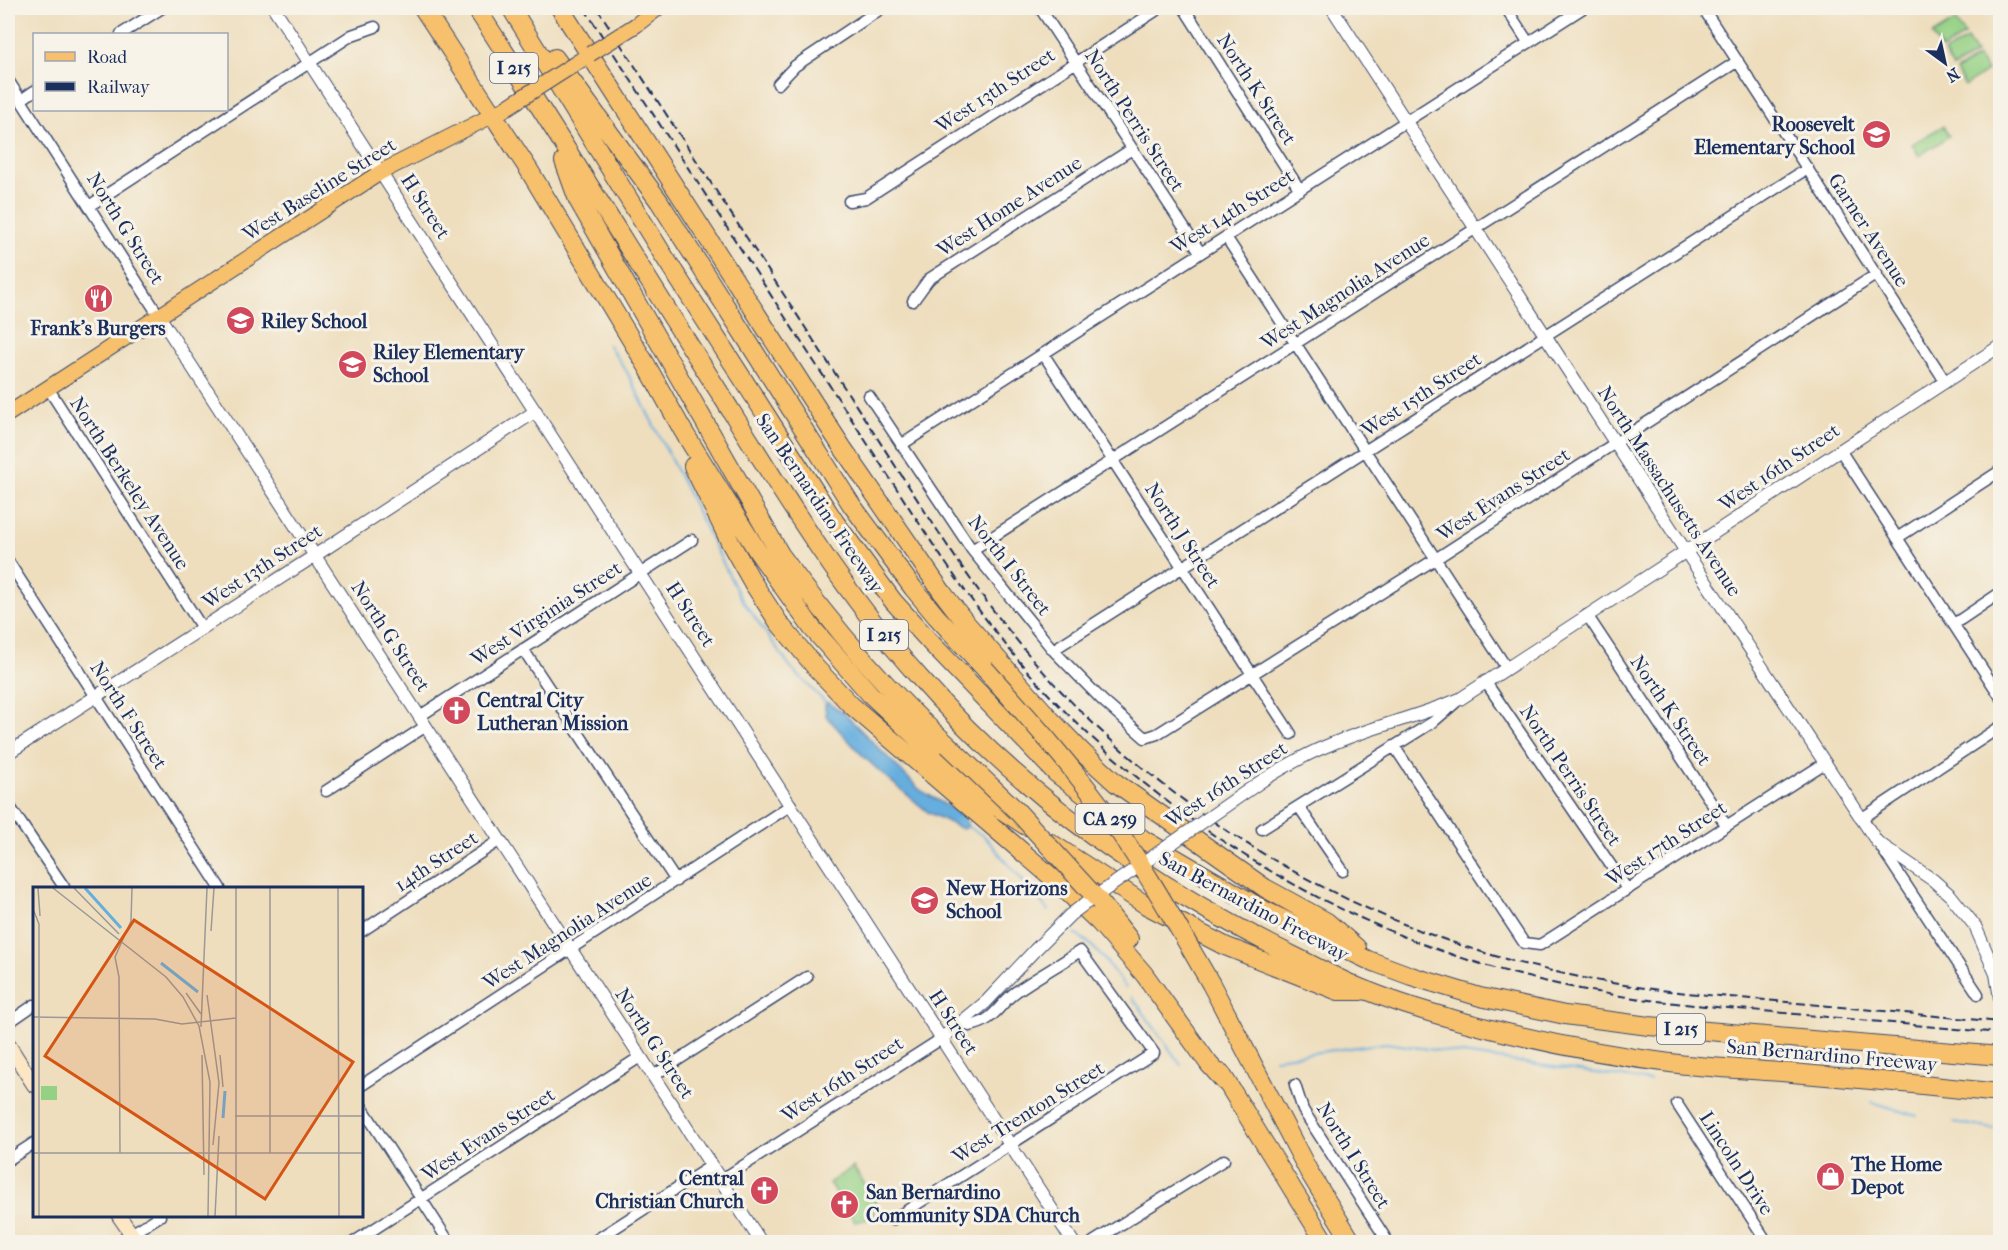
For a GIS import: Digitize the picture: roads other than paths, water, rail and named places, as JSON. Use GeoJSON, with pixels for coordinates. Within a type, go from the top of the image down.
{"type":"FeatureCollection","features":[{"type":"Feature","properties":{"kind":"highway"},"geometry":{"type":"LineString","coordinates":[[423,8],[500,112],[546,198],[647,366],[682,429],[758,552],[812,628],[870,694],[976,793],[1130,895],[1225,946],[1338,991],[1366,991]]}},
{"type":"Feature","properties":{"kind":"highway","name":"San Bernardino Freeway"},"geometry":{"type":"LineString","coordinates":[[476,8],[748,437],[828,560],[872,621],[919,678],[966,728],[1022,779],[1131,863],[1205,909],[1366,991],[1480,1026],[1582,1049],[1674,1064],[1889,1081],[2001,1093]]}},
{"type":"Feature","properties":{"kind":"highway","name":"San Bernardino Freeway"},"geometry":{"type":"LineString","coordinates":[[511,8],[835,522],[893,601],[1056,773],[1144,840],[1264,910],[1368,960],[1480,997],[1565,1015],[1649,1026],[2001,1056]]}},
{"type":"Feature","properties":{"kind":"highway"},"geometry":{"type":"LineString","coordinates":[[519,8],[659,201],[851,504],[896,567],[936,616]]}},
{"type":"Feature","properties":{"kind":"highway"},"geometry":{"type":"LineString","coordinates":[[560,8],[842,447],[955,608],[1020,685],[1083,753],[1116,783],[1265,888],[1327,922],[1345,936],[1368,960]]}},
{"type":"Feature","properties":{"kind":"highway"},"geometry":{"type":"LineString","coordinates":[[552,129],[578,200],[780,554],[819,608],[876,674],[1017,811],[1100,903],[1139,951],[1215,1060],[1225,1082],[1325,1242]]}},
{"type":"Feature","properties":{"kind":"highway"},"geometry":{"type":"LineString","coordinates":[[682,429],[679,438],[747,573],[779,623],[816,668],[851,705],[1055,880],[1100,922],[1144,974],[1225,1082]]}},
{"type":"Feature","properties":{"kind":"highway"},"geometry":{"type":"LineString","coordinates":[[842,447],[936,616]]}},
{"type":"Feature","properties":{"kind":"highway","name":"CA 259"},"geometry":{"type":"LineString","coordinates":[[936,616],[1042,732],[1111,820],[1161,896],[1211,984],[1309,1172],[1352,1242]]}},
{"type":"Feature","properties":{"kind":"main road","name":"West Baseline Street"},"geometry":{"type":"LineString","coordinates":[[8,414],[381,171],[500,112],[636,25],[658,8]]}},
{"type":"Feature","properties":{"kind":"main road"},"geometry":{"type":"LineString","coordinates":[[8,1044],[33,1083]]}},
{"type":"Feature","properties":{"kind":"main road"},"geometry":{"type":"LineString","coordinates":[[120,1217],[134,1238]]}},
{"type":"Feature","properties":{"kind":"street"},"geometry":{"type":"LineString","coordinates":[[123,33],[162,8]]}},
{"type":"Feature","properties":{"kind":"street","name":"H Street"},"geometry":{"type":"LineString","coordinates":[[274,8],[1072,1242]]}},
{"type":"Feature","properties":{"kind":"street"},"geometry":{"type":"LineString","coordinates":[[778,84],[795,66],[882,8]]}},
{"type":"Feature","properties":{"kind":"street","name":"North Perris Street"},"geometry":{"type":"LineString","coordinates":[[1040,8],[1200,252]]}},
{"type":"Feature","properties":{"kind":"street","name":"West 13th Street"},"geometry":{"type":"LineString","coordinates":[[849,201],[866,198],[1160,8]]}},
{"type":"Feature","properties":{"kind":"street","name":"North K Street"},"geometry":{"type":"LineString","coordinates":[[1184,8],[1300,190]]}},
{"type":"Feature","properties":{"kind":"street","name":"North Massachusetts Avenue"},"geometry":{"type":"LineString","coordinates":[[1332,8],[1686,552],[1978,994]]}},
{"type":"Feature","properties":{"kind":"street"},"geometry":{"type":"LineString","coordinates":[[1506,8],[1528,42]]}},
{"type":"Feature","properties":{"kind":"street","name":"West 14th Street"},"geometry":{"type":"LineString","coordinates":[[901,445],[1583,8]]}},
{"type":"Feature","properties":{"kind":"street","name":"Garner Avenue"},"geometry":{"type":"LineString","coordinates":[[1703,8],[1945,381]]}},
{"type":"Feature","properties":{"kind":"street"},"geometry":{"type":"LineString","coordinates":[[89,206],[310,61],[352,35],[375,27]]}},
{"type":"Feature","properties":{"kind":"street","name":"West Magnolia Avenue"},"geometry":{"type":"LineString","coordinates":[[972,550],[1738,61]]}},
{"type":"Feature","properties":{"kind":"street","name":"North G Street"},"geometry":{"type":"LineString","coordinates":[[8,80],[14,96],[89,206],[761,1242]]}},
{"type":"Feature","properties":{"kind":"street"},"geometry":{"type":"LineString","coordinates":[[14,96],[33,91]]}},
{"type":"Feature","properties":{"kind":"street","name":"West Home Avenue"},"geometry":{"type":"LineString","coordinates":[[912,301],[929,279],[1132,149]]}},
{"type":"Feature","properties":{"kind":"street","name":"West 15th Street"},"geometry":{"type":"LineString","coordinates":[[1053,650],[1808,168]]}},
{"type":"Feature","properties":{"kind":"street"},"geometry":{"type":"LineString","coordinates":[[1226,237],[1437,558],[1506,668]]}},
{"type":"Feature","properties":{"kind":"street","name":"West Evans Street"},"geometry":{"type":"LineString","coordinates":[[1145,738],[1157,734],[1437,558],[1877,274]]}},
{"type":"Feature","properties":{"kind":"street","name":"West 16th Street"},"geometry":{"type":"LineString","coordinates":[[1262,829],[1433,722],[1485,681],[2001,346]]}},
{"type":"Feature","properties":{"kind":"street","name":"North J Street"},"geometry":{"type":"LineString","coordinates":[[1044,355],[1291,734]]}},
{"type":"Feature","properties":{"kind":"street","name":"North Berkeley Avenue"},"geometry":{"type":"LineString","coordinates":[[48,388],[202,628]]}},
{"type":"Feature","properties":{"kind":"street","name":"North I Street"},"geometry":{"type":"LineString","coordinates":[[869,396],[972,550],[1053,650],[1101,700],[1145,738]]}},
{"type":"Feature","properties":{"kind":"street","name":"West 13th Street"},"geometry":{"type":"LineString","coordinates":[[8,753],[536,411]]}},
{"type":"Feature","properties":{"kind":"street"},"geometry":{"type":"LineString","coordinates":[[1840,450],[2001,696]]}},
{"type":"Feature","properties":{"kind":"street"},"geometry":{"type":"LineString","coordinates":[[1897,538],[2001,471]]}},
{"type":"Feature","properties":{"kind":"street","name":"West Virginia Street"},"geometry":{"type":"LineString","coordinates":[[326,791],[523,649],[692,540]]}},
{"type":"Feature","properties":{"kind":"street","name":"North F Street"},"geometry":{"type":"LineString","coordinates":[[8,561],[216,887]]}},
{"type":"Feature","properties":{"kind":"street"},"geometry":{"type":"LineString","coordinates":[[1953,624],[2001,593]]}},
{"type":"Feature","properties":{"kind":"street","name":"North K Street"},"geometry":{"type":"LineString","coordinates":[[1587,615],[1726,825]]}},
{"type":"Feature","properties":{"kind":"street"},"geometry":{"type":"LineString","coordinates":[[523,649],[676,881]]}},
{"type":"Feature","properties":{"kind":"street","name":"North Perris Street"},"geometry":{"type":"LineString","coordinates":[[1485,681],[1627,889]]}},
{"type":"Feature","properties":{"kind":"street","name":"West 16th Street"},"geometry":{"type":"LineString","coordinates":[[721,1180],[941,1039],[986,1002],[1063,922],[1086,903],[1263,780],[1331,744],[1460,699]]}},
{"type":"Feature","properties":{"kind":"street"},"geometry":{"type":"LineString","coordinates":[[1862,819],[2001,727]]}},
{"type":"Feature","properties":{"kind":"street","name":"West 17th Street"},"geometry":{"type":"LineString","coordinates":[[1394,746],[1524,943],[1540,945],[1825,763]]}},
{"type":"Feature","properties":{"kind":"street"},"geometry":{"type":"LineString","coordinates":[[8,804],[63,887]]}},
{"type":"Feature","properties":{"kind":"street","name":"West Magnolia Avenue"},"geometry":{"type":"LineString","coordinates":[[363,1084],[791,805]]}},
{"type":"Feature","properties":{"kind":"street"},"geometry":{"type":"LineString","coordinates":[[1299,807],[1343,871]]}},
{"type":"Feature","properties":{"kind":"street","name":"14th Street"},"geometry":{"type":"LineString","coordinates":[[363,930],[500,840]]}},
{"type":"Feature","properties":{"kind":"street"},"geometry":{"type":"LineString","coordinates":[[1877,842],[1933,880],[1951,896],[1975,926],[1996,974],[2001,998]]}},
{"type":"Feature","properties":{"kind":"street","name":"West Trenton Street"},"geometry":{"type":"LineString","coordinates":[[891,1220],[1154,1053],[1080,951],[1014,993],[987,1019],[969,1026],[963,1021]]}},
{"type":"Feature","properties":{"kind":"street"},"geometry":{"type":"LineString","coordinates":[[653,1076],[807,978]]}},
{"type":"Feature","properties":{"kind":"street"},"geometry":{"type":"LineString","coordinates":[[8,1023],[33,1006]]}},
{"type":"Feature","properties":{"kind":"street","name":"West Evans Street"},"geometry":{"type":"LineString","coordinates":[[354,1242],[640,1056]]}},
{"type":"Feature","properties":{"kind":"street","name":"North I Street"},"geometry":{"type":"LineString","coordinates":[[1295,1085],[1303,1110],[1388,1242]]}},
{"type":"Feature","properties":{"kind":"street","name":"Lincoln Drive"},"geometry":{"type":"LineString","coordinates":[[1677,1104],[1767,1242]]}},
{"type":"Feature","properties":{"kind":"street"},"geometry":{"type":"LineString","coordinates":[[363,1109],[449,1242]]}},
{"type":"Feature","properties":{"kind":"street"},"geometry":{"type":"LineString","coordinates":[[8,1160],[33,1144]]}},
{"type":"Feature","properties":{"kind":"street"},"geometry":{"type":"LineString","coordinates":[[1093,1242],[1224,1160]]}},
{"type":"Feature","properties":{"kind":"street"},"geometry":{"type":"LineString","coordinates":[[593,1242],[711,1166]]}},
{"type":"Feature","properties":{"kind":"street"},"geometry":{"type":"LineString","coordinates":[[118,1242],[134,1238],[158,1217]]}},
{"type":"Feature","properties":{"kind":"water"},"geometry":{"type":"Polygon","coordinates":[[[827,702],[844,713],[920,790],[959,813],[968,827],[962,829],[928,812],[887,778],[826,716],[827,702]]]}},
{"type":"Feature","properties":{"kind":"waterway"},"geometry":{"type":"LineString","coordinates":[[608,344],[627,372],[740,597],[792,669],[826,703]]}},
{"type":"Feature","properties":{"kind":"waterway"},"geometry":{"type":"LineString","coordinates":[[968,827],[984,836],[1049,911]]}},
{"type":"Feature","properties":{"kind":"waterway"},"geometry":{"type":"LineString","coordinates":[[1075,934],[1097,951],[1126,988]]}},
{"type":"Feature","properties":{"kind":"waterway"},"geometry":{"type":"LineString","coordinates":[[1132,997],[1181,1065]]}},
{"type":"Feature","properties":{"kind":"waterway"},"geometry":{"type":"LineString","coordinates":[[1275,1058],[1386,1043],[1650,1081]]}},
{"type":"Feature","properties":{"kind":"waterway"},"geometry":{"type":"LineString","coordinates":[[1872,1102],[1917,1116]]}},
{"type":"Feature","properties":{"kind":"waterway"},"geometry":{"type":"LineString","coordinates":[[1954,1122],[1993,1129]]}},
{"type":"Feature","properties":{"kind":"railway"},"geometry":{"type":"LineString","coordinates":[[584,8],[936,549],[977,608],[1021,664],[1053,699],[1107,751],[1164,799],[1225,842],[1288,881],[1354,915],[1423,944],[1494,968],[1566,986],[1644,999],[2000,1033]]}},
{"type":"Feature","properties":{"kind":"railway"},"geometry":{"type":"LineString","coordinates":[[597,8],[945,542],[986,600],[1061,691],[1114,743],[1171,790],[1231,833],[1294,872],[1360,905],[1428,934],[1498,957],[1570,975],[1647,988],[2000,1022]]}},
{"type":"Feature","properties":{"kind":"place","name":"Roosevelt Elementary School"},"geometry":{"type":"Point","coordinates":[1876,135]}},
{"type":"Feature","properties":{"kind":"place","name":"Frank's Burgers"},"geometry":{"type":"Point","coordinates":[98,298]}},
{"type":"Feature","properties":{"kind":"place","name":"Riley School"},"geometry":{"type":"Point","coordinates":[240,321]}},
{"type":"Feature","properties":{"kind":"place","name":"Riley Elementary School"},"geometry":{"type":"Point","coordinates":[352,364]}},
{"type":"Feature","properties":{"kind":"place","name":"Central City Lutheran Mission"},"geometry":{"type":"Point","coordinates":[456,711]}},
{"type":"Feature","properties":{"kind":"place","name":"New Horizons School"},"geometry":{"type":"Point","coordinates":[925,900]}},
{"type":"Feature","properties":{"kind":"place","name":"The Home Depot"},"geometry":{"type":"Point","coordinates":[1830,1176]}},
{"type":"Feature","properties":{"kind":"place","name":"Central Christian Church"},"geometry":{"type":"Point","coordinates":[765,1190]}},
{"type":"Feature","properties":{"kind":"place","name":"San Bernardino Community SDA Church"},"geometry":{"type":"Point","coordinates":[845,1204]}}]}
